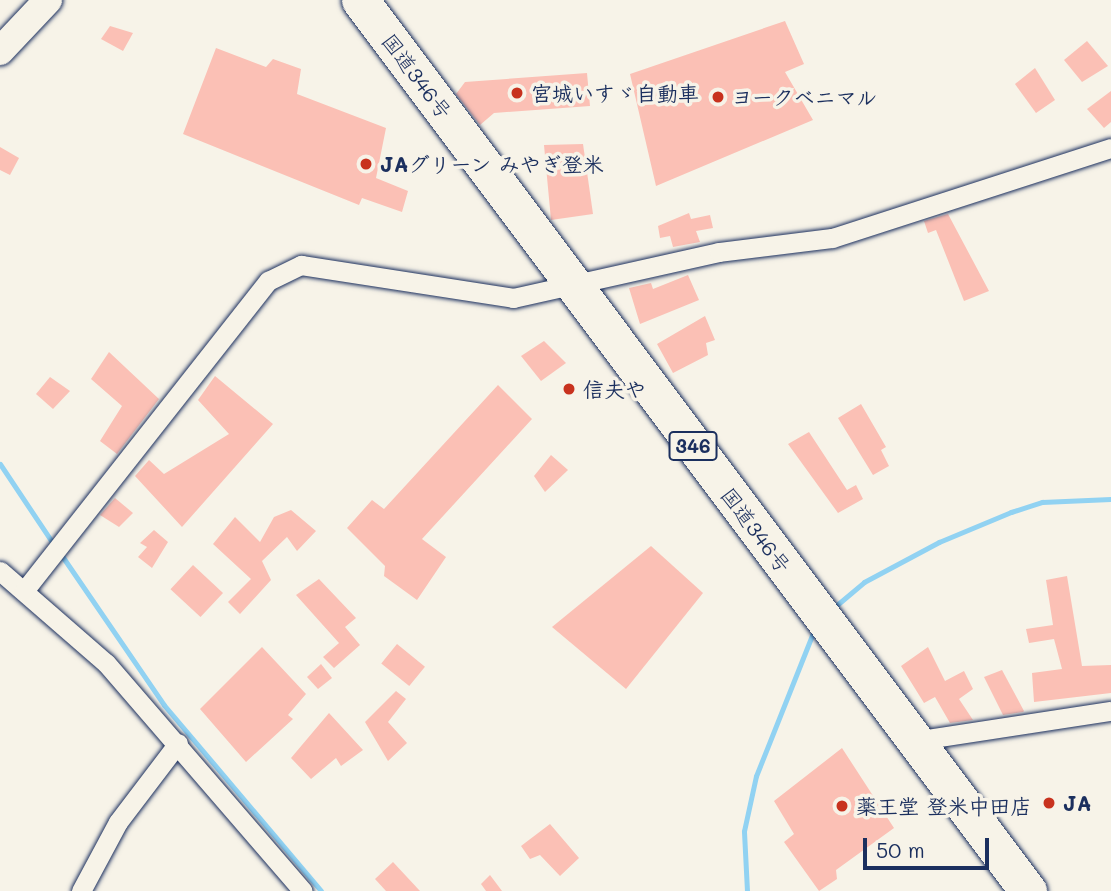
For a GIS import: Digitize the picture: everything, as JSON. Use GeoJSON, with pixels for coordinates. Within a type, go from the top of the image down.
{"type":"FeatureCollection","features":[{"type":"Feature","properties":{"kind":"highway","name":"国道346号"},"geometry":{"type":"LineString","coordinates":[[360,0],[1028,891]]}},
{"type":"Feature","properties":{"kind":"main road"},"geometry":{"type":"LineString","coordinates":[[0,51],[48,0]]}},
{"type":"Feature","properties":{"kind":"street"},"geometry":{"type":"LineString","coordinates":[[24,591],[268,282],[301,265],[513,298],[719,252],[831,238],[1111,148]]}},
{"type":"Feature","properties":{"kind":"street"},"geometry":{"type":"LineString","coordinates":[[0,571],[106,663],[178,743],[303,891]]}},
{"type":"Feature","properties":{"kind":"street"},"geometry":{"type":"LineString","coordinates":[[914,741],[1111,711]]}},
{"type":"Feature","properties":{"kind":"street"},"geometry":{"type":"LineString","coordinates":[[81,891],[118,822],[178,743]]}},
{"type":"Feature","properties":{"kind":"building","name":"ヨークベニマル"},"geometry":{"type":"Polygon","coordinates":[[[785,21],[804,64],[785,72],[813,120],[656,186],[630,74],[785,21]]]}},
{"type":"Feature","properties":{"kind":"building"},"geometry":{"type":"Polygon","coordinates":[[[110,26],[133,33],[123,51],[101,39],[110,26]]]}},
{"type":"Feature","properties":{"kind":"building"},"geometry":{"type":"Polygon","coordinates":[[[1087,41],[1108,66],[1082,82],[1064,60],[1087,41]]]}},
{"type":"Feature","properties":{"kind":"building"},"geometry":{"type":"Polygon","coordinates":[[[216,48],[266,67],[273,59],[301,69],[297,94],[386,128],[376,178],[408,191],[402,212],[362,198],[359,205],[183,134],[216,48]]]}},
{"type":"Feature","properties":{"kind":"building"},"geometry":{"type":"Polygon","coordinates":[[[1035,68],[1055,100],[1036,113],[1015,84],[1035,68]]]}},
{"type":"Feature","properties":{"kind":"building"},"geometry":{"type":"Polygon","coordinates":[[[587,73],[590,106],[494,113],[480,125],[456,94],[465,82],[587,73]]]}},
{"type":"Feature","properties":{"kind":"building"},"geometry":{"type":"Polygon","coordinates":[[[1111,91],[1111,122],[1104,128],[1087,109],[1111,91]]]}},
{"type":"Feature","properties":{"kind":"building"},"geometry":{"type":"Polygon","coordinates":[[[583,144],[593,214],[551,220],[544,145],[583,144]]]}},
{"type":"Feature","properties":{"kind":"building"},"geometry":{"type":"Polygon","coordinates":[[[0,147],[19,158],[10,175],[0,170],[0,147]]]}},
{"type":"Feature","properties":{"kind":"building"},"geometry":{"type":"Polygon","coordinates":[[[689,213],[691,219],[710,215],[713,228],[696,231],[700,242],[673,247],[670,236],[660,238],[658,226],[689,213]]]}},
{"type":"Feature","properties":{"kind":"building"},"geometry":{"type":"Polygon","coordinates":[[[948,214],[989,291],[964,301],[936,230],[928,233],[924,221],[948,214]]]}},
{"type":"Feature","properties":{"kind":"building"},"geometry":{"type":"Polygon","coordinates":[[[688,275],[699,300],[640,324],[629,288],[651,283],[653,289],[688,275]]]}},
{"type":"Feature","properties":{"kind":"building"},"geometry":{"type":"Polygon","coordinates":[[[705,316],[715,340],[706,343],[708,355],[673,373],[657,344],[705,316]]]}},
{"type":"Feature","properties":{"kind":"building"},"geometry":{"type":"Polygon","coordinates":[[[544,341],[566,363],[541,381],[521,356],[544,341]]]}},
{"type":"Feature","properties":{"kind":"building"},"geometry":{"type":"Polygon","coordinates":[[[109,352],[159,399],[117,454],[100,441],[122,406],[91,379],[109,352]]]}},
{"type":"Feature","properties":{"kind":"building"},"geometry":{"type":"Polygon","coordinates":[[[215,376],[273,424],[182,527],[135,476],[149,460],[164,474],[229,434],[198,400],[215,376]]]}},
{"type":"Feature","properties":{"kind":"building"},"geometry":{"type":"Polygon","coordinates":[[[50,377],[70,391],[53,409],[36,394],[50,377]]]}},
{"type":"Feature","properties":{"kind":"building"},"geometry":{"type":"Polygon","coordinates":[[[498,385],[532,419],[422,539],[446,557],[417,600],[384,576],[385,566],[347,528],[372,500],[384,509],[498,385]]]}},
{"type":"Feature","properties":{"kind":"building"},"geometry":{"type":"Polygon","coordinates":[[[861,404],[886,447],[881,450],[889,466],[873,475],[838,418],[861,404]]]}},
{"type":"Feature","properties":{"kind":"building"},"geometry":{"type":"Polygon","coordinates":[[[809,432],[847,490],[856,485],[863,499],[838,513],[788,444],[809,432]]]}},
{"type":"Feature","properties":{"kind":"building"},"geometry":{"type":"Polygon","coordinates":[[[551,455],[568,470],[545,492],[534,476],[551,455]]]}},
{"type":"Feature","properties":{"kind":"building"},"geometry":{"type":"Polygon","coordinates":[[[115,498],[133,513],[119,527],[100,515],[115,498]]]}},
{"type":"Feature","properties":{"kind":"building"},"geometry":{"type":"Polygon","coordinates":[[[291,510],[316,531],[297,551],[287,537],[262,561],[271,580],[240,614],[228,602],[251,579],[213,544],[235,517],[260,542],[274,517],[291,510]]]}},
{"type":"Feature","properties":{"kind":"building"},"geometry":{"type":"Polygon","coordinates":[[[154,530],[168,542],[152,568],[138,557],[147,547],[140,543],[154,530]]]}},
{"type":"Feature","properties":{"kind":"building"},"geometry":{"type":"Polygon","coordinates":[[[651,546],[703,593],[626,689],[552,627],[651,546]]]}},
{"type":"Feature","properties":{"kind":"building"},"geometry":{"type":"Polygon","coordinates":[[[193,565],[223,593],[200,617],[170,589],[193,565]]]}},
{"type":"Feature","properties":{"kind":"building"},"geometry":{"type":"Polygon","coordinates":[[[1067,576],[1082,666],[1111,665],[1111,693],[1034,702],[1032,673],[1062,669],[1054,639],[1029,643],[1026,629],[1053,625],[1046,580],[1067,576]]]}},
{"type":"Feature","properties":{"kind":"building"},"geometry":{"type":"Polygon","coordinates":[[[319,579],[356,618],[345,627],[360,645],[334,668],[323,657],[339,643],[296,595],[319,579]]]}},
{"type":"Feature","properties":{"kind":"building"},"geometry":{"type":"Polygon","coordinates":[[[397,644],[425,667],[409,686],[381,663],[397,644]]]}},
{"type":"Feature","properties":{"kind":"building"},"geometry":{"type":"Polygon","coordinates":[[[262,647],[306,694],[288,715],[293,719],[246,762],[200,709],[262,647]]]}},
{"type":"Feature","properties":{"kind":"building"},"geometry":{"type":"Polygon","coordinates":[[[928,647],[945,681],[964,671],[973,689],[959,699],[973,720],[950,723],[935,697],[924,703],[901,666],[928,647]]]}},
{"type":"Feature","properties":{"kind":"building"},"geometry":{"type":"Polygon","coordinates":[[[321,664],[332,678],[318,689],[307,677],[321,664]]]}},
{"type":"Feature","properties":{"kind":"building"},"geometry":{"type":"Polygon","coordinates":[[[1002,670],[1023,712],[1003,715],[984,677],[1002,670]]]}},
{"type":"Feature","properties":{"kind":"building"},"geometry":{"type":"Polygon","coordinates":[[[396,691],[406,699],[388,722],[407,743],[388,761],[365,722],[396,691]]]}},
{"type":"Feature","properties":{"kind":"building"},"geometry":{"type":"Polygon","coordinates":[[[329,713],[363,750],[341,766],[336,758],[311,779],[291,758],[329,713]]]}},
{"type":"Feature","properties":{"kind":"building"},"geometry":{"type":"Polygon","coordinates":[[[842,748],[894,828],[836,870],[837,879],[819,891],[784,842],[794,834],[774,801],[842,748]]]}},
{"type":"Feature","properties":{"kind":"building"},"geometry":{"type":"Polygon","coordinates":[[[550,824],[579,858],[560,876],[540,855],[530,859],[521,846],[550,824]]]}},
{"type":"Feature","properties":{"kind":"building"},"geometry":{"type":"Polygon","coordinates":[[[393,862],[420,891],[386,891],[375,879],[393,862]]]}},
{"type":"Feature","properties":{"kind":"building"},"geometry":{"type":"Polygon","coordinates":[[[490,875],[502,891],[486,891],[481,884],[490,875]]]}},
{"type":"Feature","properties":{"kind":"waterway"},"geometry":{"type":"LineString","coordinates":[[0,464],[54,545]]}},
{"type":"Feature","properties":{"kind":"waterway"},"geometry":{"type":"LineString","coordinates":[[838,604],[864,582],[939,542],[1011,512],[1042,502],[1111,499]]}},
{"type":"Feature","properties":{"kind":"waterway"},"geometry":{"type":"LineString","coordinates":[[60,553],[164,705],[321,891]]}},
{"type":"Feature","properties":{"kind":"waterway"},"geometry":{"type":"LineString","coordinates":[[747,891],[744,831],[756,776],[812,635]]}},
{"type":"Feature","properties":{"kind":"place","name":"宮城いすゞ自動車"},"geometry":{"type":"Point","coordinates":[517,93]}},
{"type":"Feature","properties":{"kind":"place","name":"ヨークベニマル"},"geometry":{"type":"Point","coordinates":[718,97]}},
{"type":"Feature","properties":{"kind":"place","name":"JAグリーン みやぎ登米"},"geometry":{"type":"Point","coordinates":[366,164]}},
{"type":"Feature","properties":{"kind":"place","name":"信夫や"},"geometry":{"type":"Point","coordinates":[569,389]}},
{"type":"Feature","properties":{"kind":"place","name":"JA"},"geometry":{"type":"Point","coordinates":[1049,803]}},
{"type":"Feature","properties":{"kind":"place","name":"薬王堂 登米中田店"},"geometry":{"type":"Point","coordinates":[842,806]}}]}
